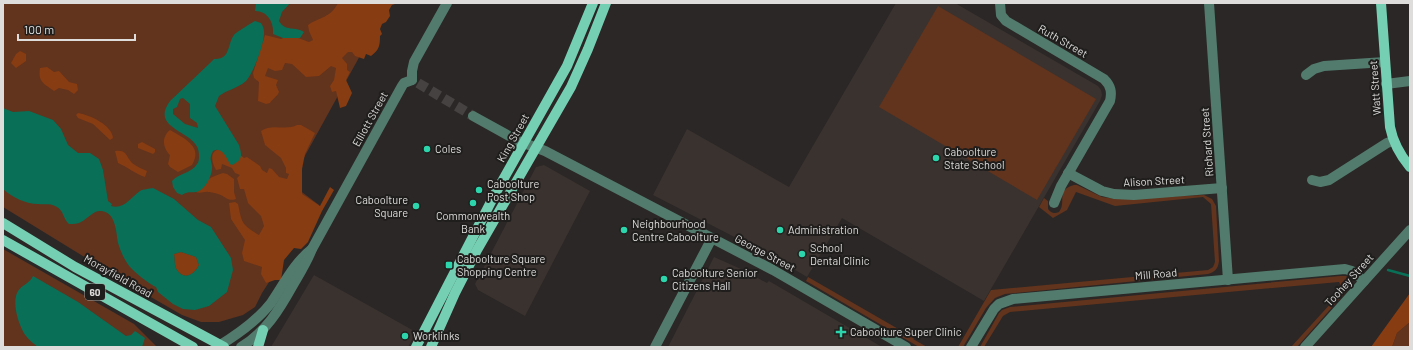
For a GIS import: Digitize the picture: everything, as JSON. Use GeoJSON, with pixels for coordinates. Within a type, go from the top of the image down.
{"type":"FeatureCollection","features":[{"type":"Feature","properties":{"kind":"main road","name":"King Street"},"geometry":{"type":"LineString","coordinates":[[416,347],[488,208],[516,140],[567,66],[592,3]]}},
{"type":"Feature","properties":{"kind":"main road"},"geometry":{"type":"LineString","coordinates":[[431,347],[455,293],[477,250],[537,148],[575,79],[606,3]]}},
{"type":"Feature","properties":{"kind":"main road","name":"Watt Street"},"geometry":{"type":"LineString","coordinates":[[1381,3],[1389,120],[1393,141],[1401,156],[1410,167]]}},
{"type":"Feature","properties":{"kind":"main road","name":"Morayfield Road"},"geometry":{"type":"LineString","coordinates":[[3,223],[75,267],[220,346]]}},
{"type":"Feature","properties":{"kind":"main road","name":"60"},"geometry":{"type":"LineString","coordinates":[[3,240],[180,343],[193,347]]}},
{"type":"Feature","properties":{"kind":"main road"},"geometry":{"type":"LineString","coordinates":[[258,347],[263,330]]}},
{"type":"Feature","properties":{"kind":"street","name":"Elliott Street"},"geometry":{"type":"LineString","coordinates":[[241,347],[263,330],[283,302],[307,262],[312,249],[402,86],[404,83],[415,81],[412,71],[414,62],[447,3]]}},
{"type":"Feature","properties":{"kind":"street","name":"Ruth Street"},"geometry":{"type":"LineString","coordinates":[[1000,3],[1000,15],[1006,22],[1104,79],[1115,88],[1110,101],[1057,193],[1054,203]]}},
{"type":"Feature","properties":{"kind":"street","name":"Richard Street"},"geometry":{"type":"LineString","coordinates":[[1209,3],[1228,280]]}},
{"type":"Feature","properties":{"kind":"street"},"geometry":{"type":"LineString","coordinates":[[1306,75],[1314,69],[1324,66],[1385,62]]}},
{"type":"Feature","properties":{"kind":"street"},"geometry":{"type":"LineString","coordinates":[[1386,84],[1410,81]]}},
{"type":"Feature","properties":{"kind":"street","name":"George Street"},"geometry":{"type":"LineString","coordinates":[[473,116],[516,140],[537,148],[773,270],[906,347]]}},
{"type":"Feature","properties":{"kind":"street"},"geometry":{"type":"LineString","coordinates":[[1312,180],[1320,182],[1329,180],[1387,143],[1393,141]]}},
{"type":"Feature","properties":{"kind":"street","name":"Alison Street"},"geometry":{"type":"LineString","coordinates":[[1068,173],[1102,191],[1114,194],[1134,195],[1222,188]]}},
{"type":"Feature","properties":{"kind":"street","name":"Toohey Street"},"geometry":{"type":"LineString","coordinates":[[1305,347],[1410,230]]}},
{"type":"Feature","properties":{"kind":"street"},"geometry":{"type":"LineString","coordinates":[[655,347],[712,238]]}},
{"type":"Feature","properties":{"kind":"street","name":"Elliott Street"},"geometry":{"type":"LineString","coordinates":[[220,346],[234,337],[263,312],[301,258],[312,249]]}},
{"type":"Feature","properties":{"kind":"street","name":"Mill Road"},"geometry":{"type":"LineString","coordinates":[[971,347],[994,309],[999,304],[1006,301],[1345,269],[1352,271],[1364,281]]}},
{"type":"Feature","properties":{"kind":"shaded area"},"geometry":{"type":"Polygon","coordinates":[[[3,3],[389,3],[290,183],[319,205],[262,293],[255,307],[243,315],[219,322],[201,322],[182,315],[3,207],[3,3]]]}},
{"type":"Feature","properties":{"kind":"shaded area"},"geometry":{"type":"Polygon","coordinates":[[[256,3],[290,3],[282,12],[279,21],[284,27],[301,30],[304,32],[300,38],[283,38],[273,34],[271,22],[267,15],[255,11],[256,3]]]}},
{"type":"Feature","properties":{"kind":"shaded area"},"geometry":{"type":"Polygon","coordinates":[[[338,3],[398,3],[392,5],[389,10],[390,16],[386,22],[382,24],[380,29],[382,34],[380,36],[377,50],[374,54],[371,56],[366,54],[364,59],[355,56],[352,52],[348,52],[342,58],[347,64],[347,70],[350,72],[346,80],[352,93],[346,106],[340,108],[336,91],[332,92],[330,86],[334,80],[336,68],[331,66],[319,76],[306,77],[292,64],[285,63],[282,70],[275,71],[268,68],[265,76],[278,80],[276,85],[279,92],[277,95],[270,103],[266,104],[258,101],[259,82],[254,78],[253,73],[265,35],[281,39],[290,35],[309,42],[313,40],[308,25],[332,12],[338,3]]]}},
{"type":"Feature","properties":{"kind":"shaded area","name":"Caboolture State School"},"geometry":{"type":"Polygon","coordinates":[[[896,3],[955,3],[1098,86],[1101,90],[1102,95],[1100,101],[984,301],[842,218],[807,277],[777,259],[653,195],[687,129],[789,187],[896,3]]]}},
{"type":"Feature","properties":{"kind":"shaded area"},"geometry":{"type":"Polygon","coordinates":[[[938,6],[1096,99],[1037,200],[879,107],[938,6]]]}},
{"type":"Feature","properties":{"kind":"shaded area"},"geometry":{"type":"Polygon","coordinates":[[[255,21],[261,23],[264,37],[255,65],[246,81],[219,96],[215,106],[239,145],[241,157],[232,165],[221,151],[213,151],[211,157],[211,173],[204,187],[197,192],[182,195],[177,193],[173,187],[172,181],[195,167],[199,160],[199,155],[197,147],[192,140],[170,125],[165,119],[165,111],[170,101],[214,59],[219,59],[226,54],[235,34],[255,21]],[[183,98],[180,99],[177,107],[173,109],[173,114],[185,124],[198,128],[197,123],[190,118],[190,104],[183,98]]]}},
{"type":"Feature","properties":{"kind":"shaded area"},"geometry":{"type":"Polygon","coordinates":[[[20,51],[26,54],[26,61],[16,68],[11,63],[16,54],[20,51]]]}},
{"type":"Feature","properties":{"kind":"shaded area"},"geometry":{"type":"Polygon","coordinates":[[[47,67],[54,72],[59,71],[69,82],[77,84],[78,90],[74,94],[68,90],[59,88],[54,91],[47,86],[42,82],[40,68],[47,67]]]}},
{"type":"Feature","properties":{"kind":"shaded area"},"geometry":{"type":"Polygon","coordinates":[[[3,108],[13,112],[29,111],[53,120],[61,129],[68,145],[78,153],[90,153],[99,159],[103,170],[108,201],[112,204],[111,206],[116,207],[124,205],[140,191],[153,188],[174,199],[198,220],[211,227],[231,258],[233,270],[227,292],[209,306],[195,310],[183,309],[173,304],[158,292],[156,287],[129,266],[121,251],[118,243],[116,228],[109,214],[97,211],[80,223],[69,224],[61,211],[55,206],[33,204],[10,195],[3,189],[3,108]],[[181,252],[174,254],[177,270],[186,276],[195,271],[199,265],[196,257],[181,252]]]}},
{"type":"Feature","properties":{"kind":"shaded area"},"geometry":{"type":"Polygon","coordinates":[[[78,113],[100,121],[109,129],[113,138],[110,140],[93,124],[78,118],[76,115],[78,113]]]}},
{"type":"Feature","properties":{"kind":"shaded area"},"geometry":{"type":"Polygon","coordinates":[[[301,125],[315,133],[305,154],[302,169],[302,194],[320,206],[330,187],[334,190],[322,211],[308,242],[301,249],[294,248],[284,260],[281,280],[266,283],[261,274],[262,267],[244,261],[242,253],[245,240],[231,219],[229,203],[235,202],[238,204],[243,222],[259,235],[264,226],[261,216],[248,203],[244,189],[240,189],[237,178],[240,175],[235,173],[232,168],[222,164],[221,169],[216,170],[212,155],[219,149],[231,150],[244,158],[247,157],[267,173],[269,168],[272,169],[279,177],[287,179],[289,174],[286,173],[286,168],[281,158],[265,145],[261,131],[274,127],[293,127],[301,125]]]}},
{"type":"Feature","properties":{"kind":"shaded area"},"geometry":{"type":"Polygon","coordinates":[[[170,130],[190,143],[194,148],[195,153],[195,158],[192,165],[178,172],[168,164],[170,155],[166,149],[164,139],[170,130]]]}},
{"type":"Feature","properties":{"kind":"shaded area"},"geometry":{"type":"Polygon","coordinates":[[[142,142],[155,149],[155,152],[153,154],[138,148],[138,144],[142,142]]]}},
{"type":"Feature","properties":{"kind":"shaded area"},"geometry":{"type":"Polygon","coordinates":[[[115,151],[124,152],[132,163],[147,171],[145,177],[118,163],[115,151]]]}},
{"type":"Feature","properties":{"kind":"shaded area"},"geometry":{"type":"Polygon","coordinates":[[[544,165],[590,191],[525,316],[478,290],[475,284],[536,167],[544,165]]]}},
{"type":"Feature","properties":{"kind":"shaded area"},"geometry":{"type":"Polygon","coordinates":[[[223,173],[234,179],[234,192],[236,199],[229,199],[211,192],[196,192],[196,188],[202,183],[223,173]]]}},
{"type":"Feature","properties":{"kind":"shaded area"},"geometry":{"type":"Polygon","coordinates":[[[1074,185],[1102,197],[1116,199],[1204,195],[1212,199],[1216,206],[1219,261],[1217,268],[1208,274],[1005,294],[995,298],[986,308],[963,347],[958,347],[991,290],[1208,270],[1213,267],[1215,262],[1211,204],[1203,197],[1115,206],[1076,192],[1067,210],[1053,218],[1039,207],[1044,198],[1048,201],[1048,209],[1050,211],[1054,213],[1059,212],[1062,204],[1063,193],[1068,187],[1074,185]]]}},
{"type":"Feature","properties":{"kind":"shaded area"},"geometry":{"type":"Polygon","coordinates":[[[3,249],[134,324],[157,347],[3,347],[3,249]]]}},
{"type":"Feature","properties":{"kind":"shaded area"},"geometry":{"type":"Polygon","coordinates":[[[181,252],[196,257],[199,265],[195,271],[186,276],[180,273],[175,264],[174,254],[181,252]]]}},
{"type":"Feature","properties":{"kind":"shaded area"},"geometry":{"type":"Polygon","coordinates":[[[714,257],[767,283],[769,281],[882,347],[668,347],[714,257]]]}},
{"type":"Feature","properties":{"kind":"shaded area"},"geometry":{"type":"Polygon","coordinates":[[[314,275],[416,332],[408,347],[271,347],[314,275]]]}},
{"type":"Feature","properties":{"kind":"shaded area"},"geometry":{"type":"Polygon","coordinates":[[[33,276],[78,302],[126,336],[131,335],[135,331],[145,338],[142,347],[38,347],[23,332],[17,314],[15,301],[18,291],[33,276]]]}},
{"type":"Feature","properties":{"kind":"shaded area"},"geometry":{"type":"Polygon","coordinates":[[[1346,276],[1351,280],[1350,287],[1297,347],[1291,347],[1343,290],[1339,282],[1010,312],[1003,316],[984,347],[980,347],[999,313],[1010,307],[1346,276]]]}},
{"type":"Feature","properties":{"kind":"shaded area"},"geometry":{"type":"Polygon","coordinates":[[[808,277],[927,347],[919,347],[806,281],[808,277]]]}},
{"type":"Feature","properties":{"kind":"shaded area"},"geometry":{"type":"Polygon","coordinates":[[[1410,293],[1410,322],[1397,333],[1392,347],[1371,347],[1410,293]]]}},
{"type":"Feature","properties":{"kind":"shaded area"},"geometry":{"type":"Polygon","coordinates":[[[1410,322],[1410,347],[1392,347],[1397,333],[1410,322]]]}},
{"type":"Feature","properties":{"kind":"waterway"},"geometry":{"type":"LineString","coordinates":[[1388,270],[1410,276]]}},
{"type":"Feature","properties":{"kind":"tunnel"},"geometry":{"type":"LineString","coordinates":[[418,83],[473,116]]}},
{"type":"Feature","properties":{"kind":"place","name":"Coles"},"geometry":{"type":"Point","coordinates":[427,149]}},
{"type":"Feature","properties":{"kind":"place","name":"Caboolture State School"},"geometry":{"type":"Point","coordinates":[936,158]}},
{"type":"Feature","properties":{"kind":"place","name":"Caboolture Post Shop"},"geometry":{"type":"Point","coordinates":[479,190]}},
{"type":"Feature","properties":{"kind":"place","name":"Commonwealth Bank"},"geometry":{"type":"Point","coordinates":[473,203]}},
{"type":"Feature","properties":{"kind":"place","name":"Caboolture Square"},"geometry":{"type":"Point","coordinates":[416,206]}},
{"type":"Feature","properties":{"kind":"place","name":"Neighbourhood Centre Caboolture"},"geometry":{"type":"Point","coordinates":[624,230]}},
{"type":"Feature","properties":{"kind":"place","name":"Administration"},"geometry":{"type":"Point","coordinates":[780,230]}},
{"type":"Feature","properties":{"kind":"place","name":"School Dental Clinic"},"geometry":{"type":"Point","coordinates":[802,254]}},
{"type":"Feature","properties":{"kind":"place","name":"Caboolture Square Shopping Centre"},"geometry":{"type":"Point","coordinates":[449,265]}},
{"type":"Feature","properties":{"kind":"place","name":"Caboolture Senior Citizens Hall"},"geometry":{"type":"Point","coordinates":[664,279]}},
{"type":"Feature","properties":{"kind":"place","name":"Caboolture Super Clinic"},"geometry":{"type":"Point","coordinates":[841,332]}},
{"type":"Feature","properties":{"kind":"place","name":"Worklinks"},"geometry":{"type":"Point","coordinates":[405,336]}}]}
